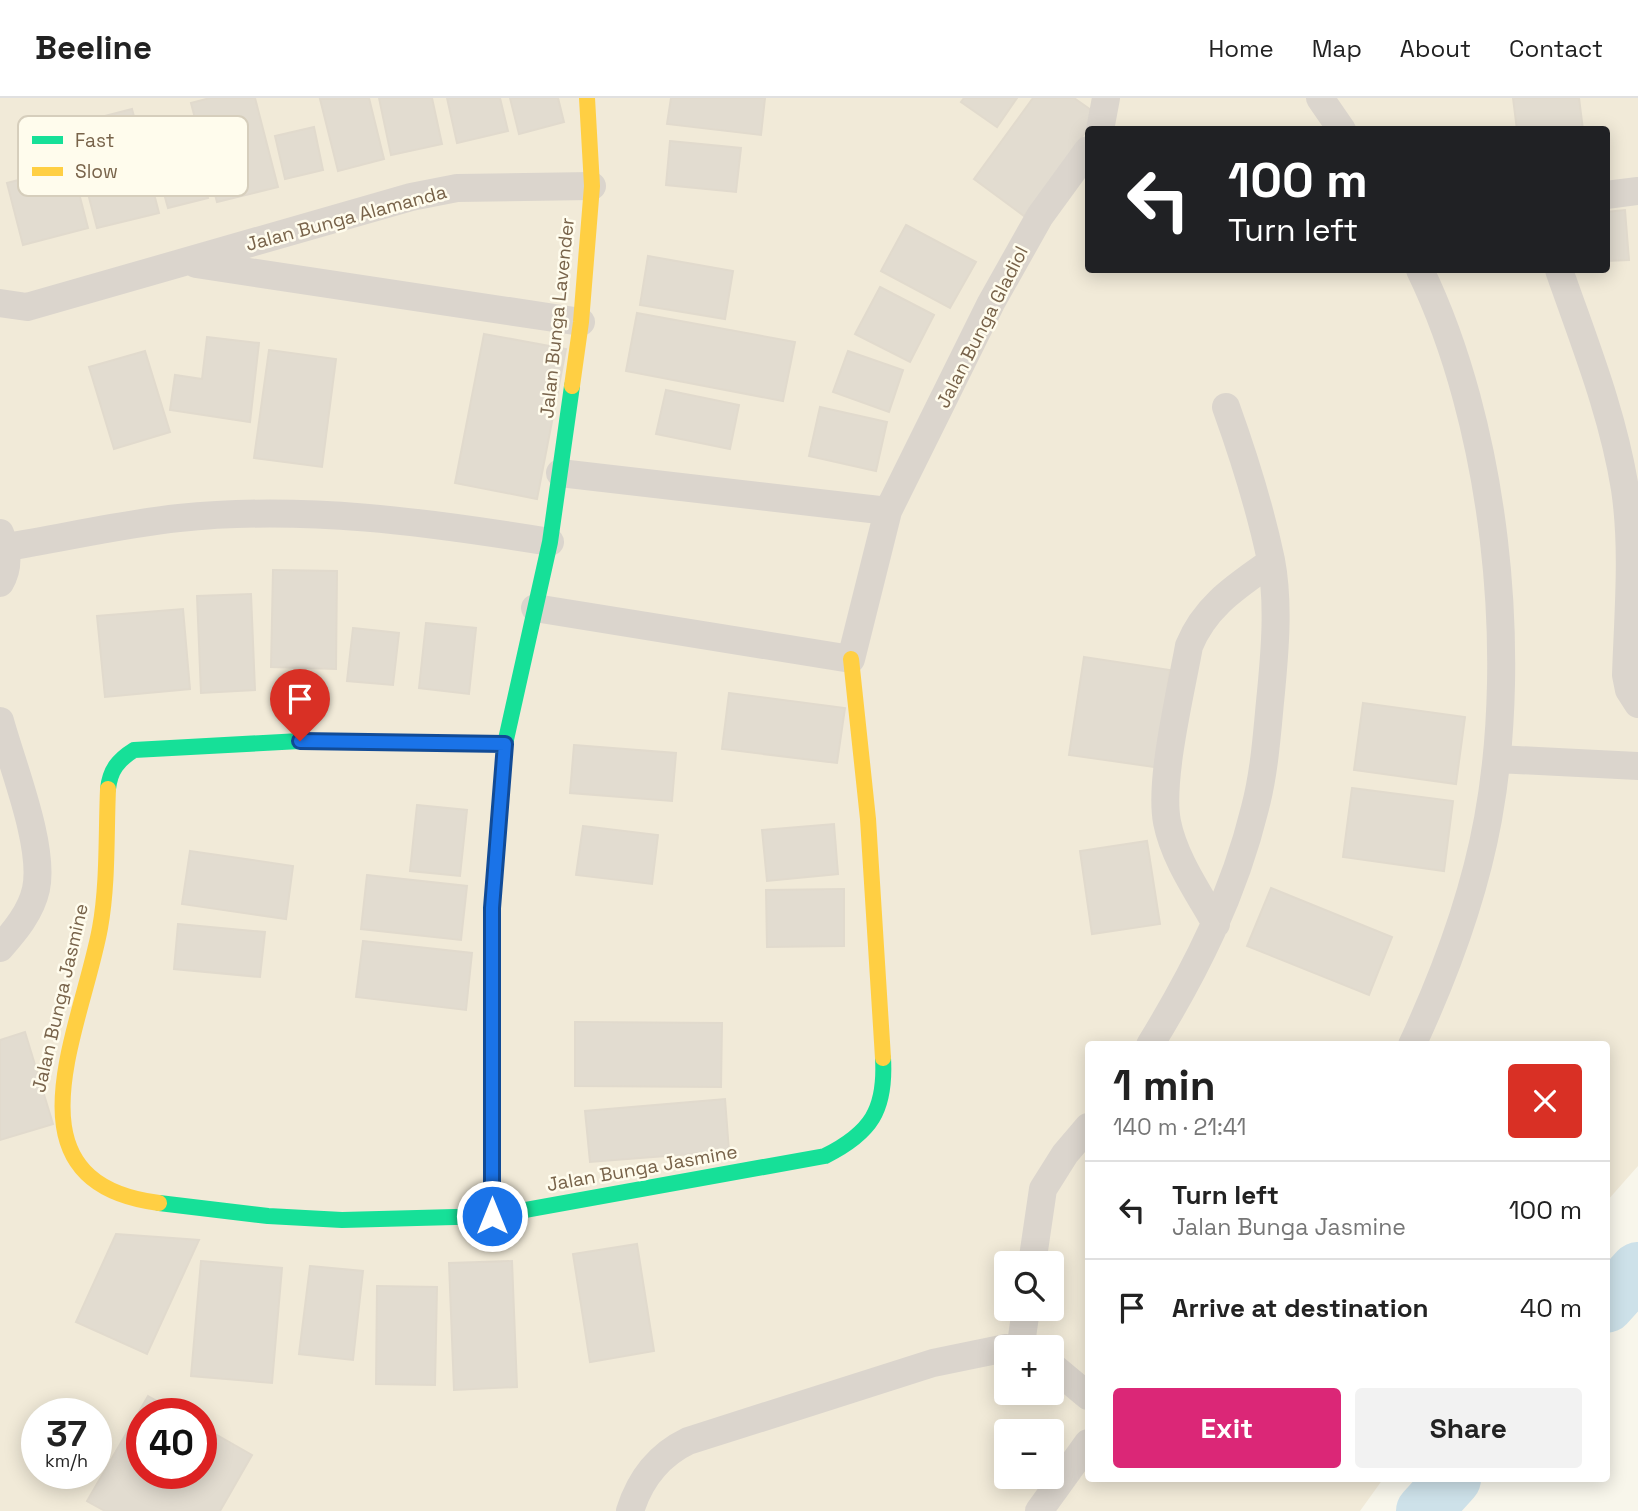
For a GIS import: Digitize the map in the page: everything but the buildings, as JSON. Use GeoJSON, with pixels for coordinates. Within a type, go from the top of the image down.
{"type":"FeatureCollection","features":[{"type":"Feature","properties":{"kind":"street","name":"Jalan Bunga Lavender"},"geometry":{"type":"LineString","coordinates":[[492,1216],[492,908],[505,744],[550,542],[581,322],[592,186],[587,98]]}},
{"type":"Feature","properties":{"kind":"street"},"geometry":{"type":"LineString","coordinates":[[1320,98],[1339,126]]}},
{"type":"Feature","properties":{"kind":"street","name":"Jalan Bunga Gladiol"},"geometry":{"type":"LineString","coordinates":[[851,659],[888,511],[1003,281],[1040,216],[1085,154]]}},
{"type":"Feature","properties":{"kind":"street","name":"Jalan Bunga Alamanda"},"geometry":{"type":"LineString","coordinates":[[0,303],[27,307],[411,197],[457,188],[592,186]]}},
{"type":"Feature","properties":{"kind":"street"},"geometry":{"type":"LineString","coordinates":[[1610,194],[1638,191]]}},
{"type":"Feature","properties":{"kind":"street","name":"Jalan Bunga Alamanda"},"geometry":{"type":"LineString","coordinates":[[187,263],[581,322]]}},
{"type":"Feature","properties":{"kind":"street"},"geometry":{"type":"LineString","coordinates":[[1414,1041],[1444,971],[1469,897],[1488,821],[1497,759],[1501,628],[1488,499],[1473,423],[1450,345],[1421,273]]}},
{"type":"Feature","properties":{"kind":"street"},"geometry":{"type":"LineString","coordinates":[[1560,273],[1607,408],[1625,491],[1629,564],[1626,676],[1629,690],[1638,704]]}},
{"type":"Feature","properties":{"kind":"street"},"geometry":{"type":"LineString","coordinates":[[1152,1041],[1190,980],[1216,924],[1248,834],[1264,761],[1275,652],[1271,562],[1247,465],[1226,407]]}},
{"type":"Feature","properties":{"kind":"street"},"geometry":{"type":"LineString","coordinates":[[560,473],[888,511]]}},
{"type":"Feature","properties":{"kind":"street"},"geometry":{"type":"LineString","coordinates":[[0,583],[7,563],[3,540],[179,518],[306,514],[425,522],[550,542]]}},
{"type":"Feature","properties":{"kind":"street"},"geometry":{"type":"LineString","coordinates":[[1216,924],[1187,872],[1167,821],[1171,754],[1189,646],[1195,630],[1220,600],[1271,562]]}},
{"type":"Feature","properties":{"kind":"street"},"geometry":{"type":"LineString","coordinates":[[535,608],[851,659]]}},
{"type":"Feature","properties":{"kind":"street","name":"Jalan Bunga Jasmine"},"geometry":{"type":"LineString","coordinates":[[505,744],[300,741],[134,750],[118,760],[109,778],[100,927],[58,1091],[56,1122],[61,1145],[76,1168],[99,1186],[132,1200],[192,1209],[342,1220],[492,1216],[825,1156],[857,1141],[878,1111],[884,1083],[868,819],[851,659]]}},
{"type":"Feature","properties":{"kind":"street"},"geometry":{"type":"LineString","coordinates":[[0,721],[38,856],[36,890],[20,925],[0,948]]}},
{"type":"Feature","properties":{"kind":"street"},"geometry":{"type":"LineString","coordinates":[[1497,759],[1638,766]]}},
{"type":"Feature","properties":{"kind":"street"},"geometry":{"type":"LineString","coordinates":[[1034,1251],[1043,1189],[1065,1154],[1085,1131]]}},
{"type":"Feature","properties":{"kind":"street"},"geometry":{"type":"LineString","coordinates":[[630,1511],[635,1496],[660,1458],[688,1441],[933,1363],[994,1351]]}},
{"type":"Feature","properties":{"kind":"street"},"geometry":{"type":"LineString","coordinates":[[1064,1376],[1085,1394]]}},
{"type":"Feature","properties":{"kind":"street"},"geometry":{"type":"LineString","coordinates":[[1039,1511],[1085,1447]]}},
{"type":"Feature","properties":{"kind":"shaded area"},"geometry":{"type":"Polygon","coordinates":[[[0,98],[1638,98],[1638,1166],[1610,1198],[1610,1041],[1085,1041],[1085,1482],[1381,1482],[1360,1511],[0,1511],[0,98]]]}},
{"type":"Feature","properties":{"kind":"waterway"},"geometry":{"type":"LineString","coordinates":[[1610,1301],[1638,1270]]}},
{"type":"Feature","properties":{"kind":"waterway"},"geometry":{"type":"LineString","coordinates":[[1424,1511],[1450,1482]]}},
{"type":"Feature","properties":{"kind":"traffic: fast"},"geometry":{"type":"LineString","coordinates":[[492,1216],[492,908],[505,744],[550,542],[572,386]]}},
{"type":"Feature","properties":{"kind":"traffic: fast"},"geometry":{"type":"LineString","coordinates":[[108,789],[116,766],[134,750],[300,741],[505,744]]}},
{"type":"Feature","properties":{"kind":"traffic: fast"},"geometry":{"type":"LineString","coordinates":[[159,1203],[268,1216],[342,1220],[492,1216],[825,1156],[854,1138],[872,1118],[882,1092],[883,1058]]}},
{"type":"Feature","properties":{"kind":"traffic: slow"},"geometry":{"type":"LineString","coordinates":[[572,386],[581,322],[592,186],[587,98]]}},
{"type":"Feature","properties":{"kind":"traffic: slow"},"geometry":{"type":"LineString","coordinates":[[851,659],[868,819],[883,1058]]}},
{"type":"Feature","properties":{"kind":"traffic: slow"},"geometry":{"type":"LineString","coordinates":[[108,789],[103,911],[68,1055],[63,1097],[65,1134],[80,1166],[110,1190],[159,1203]]}},
{"type":"Feature","properties":{"kind":"route"},"geometry":{"type":"LineString","coordinates":[[300,741],[505,744],[492,908],[492,1216]]}}]}
